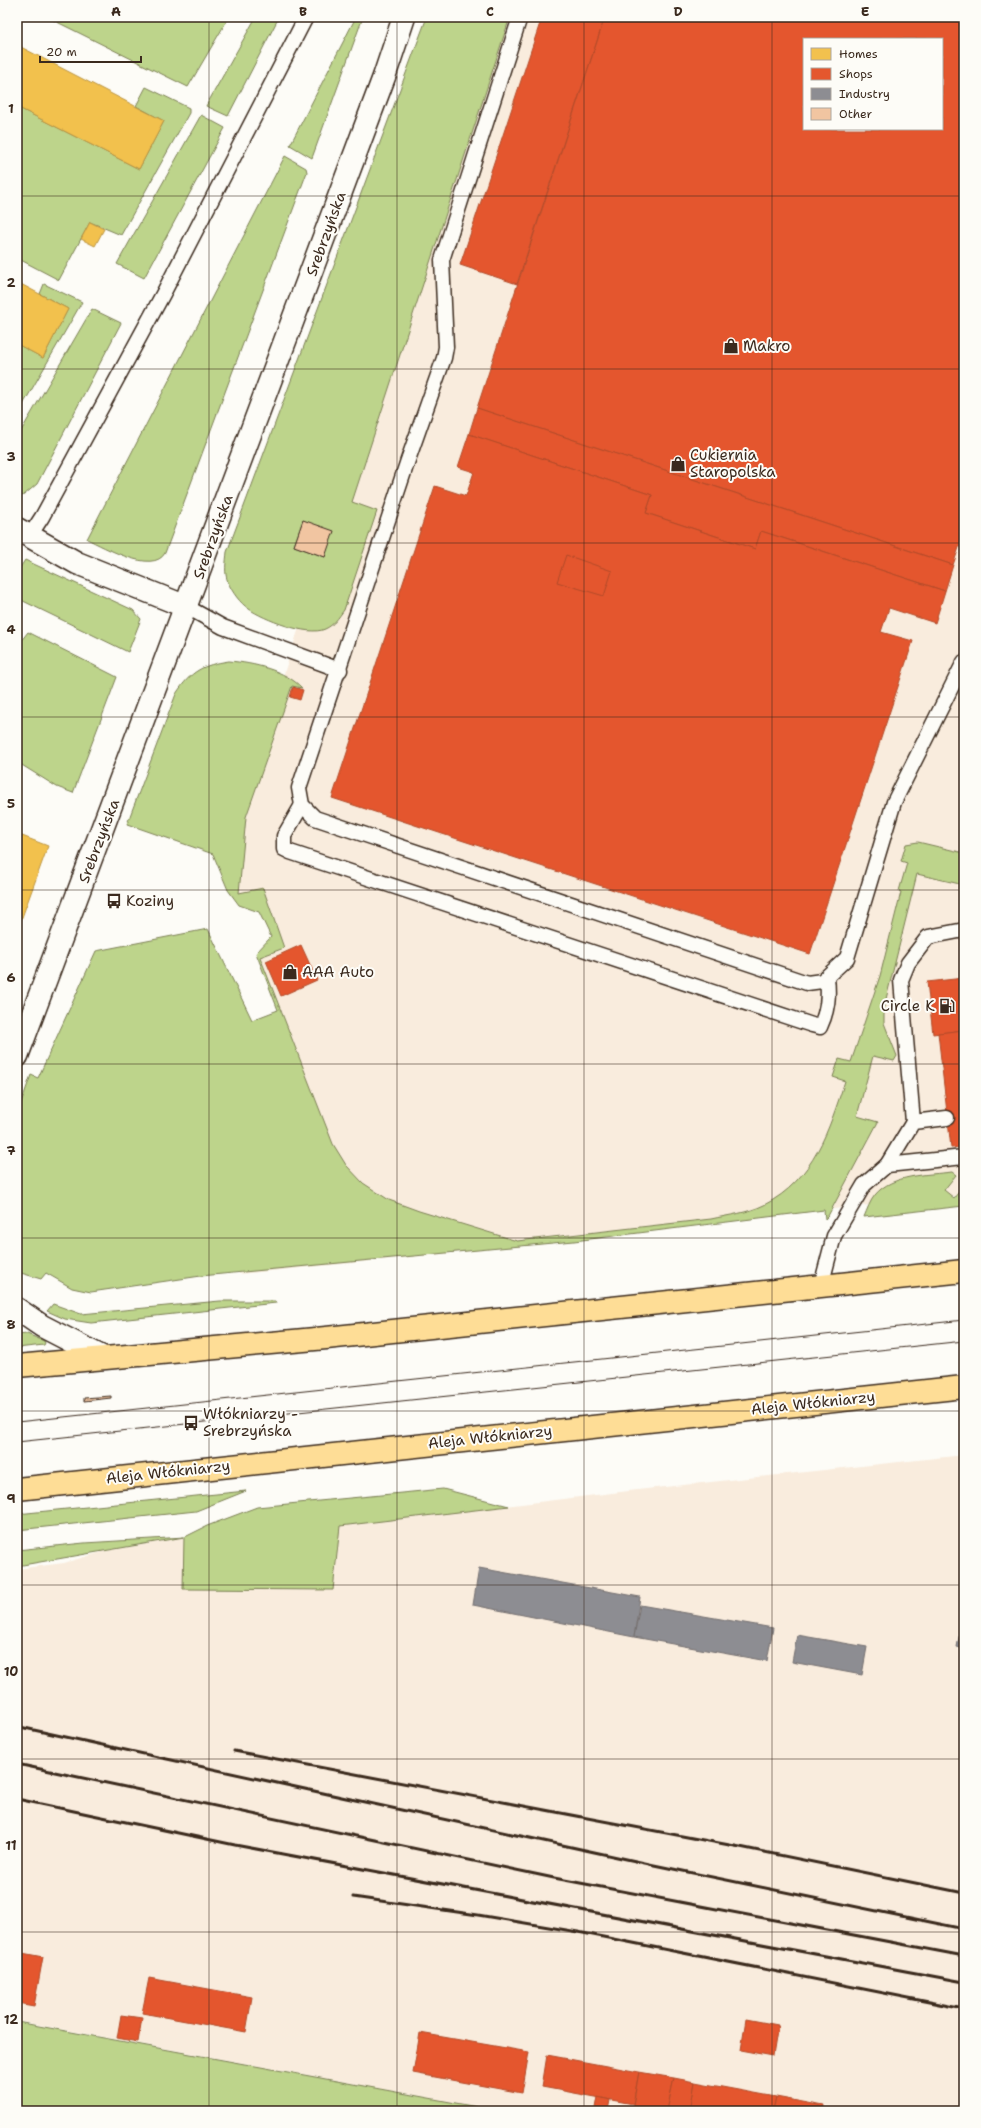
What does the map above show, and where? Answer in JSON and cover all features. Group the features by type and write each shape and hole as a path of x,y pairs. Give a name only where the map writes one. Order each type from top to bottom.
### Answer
{"main road":[{"name":"Srebrzyńska","path":"17,1056 187,607 384,77 404,17"},
{"path":"23,533 77,563 187,607"},
{"path":"17,1366 102,1357 326,1338 964,1271"},
{"path":"17,1309 42,1326 102,1357"},
{"name":"Aleja Włókniarzy","path":"17,1489 964,1387"}],"lane":[{"path":"23,533 42,517 163,294 306,17"},
{"path":"520,17 442,260 446,347 444,358 408,460 340,670 299,788 302,805 315,818 808,982 822,981 847,958 894,802 964,662"},
{"path":"187,607 223,627 340,670"},
{"path":"302,805 284,836 284,849 290,852 804,1023 820,1027 827,1014 829,1001 827,977"},
{"path":"821,1286 834,1236 864,1185 887,1165 913,1122 901,980 908,963 928,937 964,930"},
{"path":"913,1122 947,1118"},
{"path":"887,1165 964,1157"}],"shaded area":[{"path":"499,17 964,17 964,1195 824,1210 574,1241 239,1274 278,1010 256,953 271,937 259,912 239,905 228,890 254,702 273,707"},
{"path":"964,1455 964,2111 499,2111 17,2021 17,1569 64,1563 105,1551 185,1537 183,1589 333,1590 339,1526 637,1490"}],"green space":[{"path":"47,17 229,17 188,87"},
{"path":"256,17 279,17 228,116 206,106"},
{"path":"356,17 363,17 312,158 290,145"},
{"path":"427,17 510,17 352,502 377,511 344,610 331,625 325,629 317,631 297,629 264,617 246,607 232,590 226,575 227,552","holes":["303,520 325,557 294,546"]},
{"path":"146,87 189,108 189,113 121,235 90,222 59,280 17,258 17,107 139,169 164,121 136,106"},
{"path":"201,115 225,128 144,278 117,264"},
{"path":"285,156 306,168 307,172 165,553 159,559 150,561 140,560 116,553 87,539"},
{"path":"44,284 82,302 17,415 17,344 43,358 68,309 40,294"},
{"path":"92,309 121,323 37,484 24,495 17,498 17,438"},
{"path":"25,560 133,610 141,619 128,652 17,598 17,572"},
{"path":"28,632 117,677 73,793 57,787 17,762 17,646"},
{"path":"229,661 268,668 287,676 302,688 292,686 246,817 239,893 263,888 284,948 260,957 333,1144 346,1165 363,1183 389,1200 419,1211 517,1241 711,1219 738,1214 764,1205 796,1182 817,1152 826,1135 845,1081 833,1077 839,1059 851,1062 880,976 901,892 899,891 907,863 901,861 906,844 918,842 964,853 964,885 917,874 884,1007 884,1023 897,1056 894,1061 873,1056 857,1116 878,1122 828,1216 825,1219 824,1210 574,1241 201,1276 91,1292 72,1288 46,1273 41,1279 21,1273 17,1275 17,1114 31,1075 38,1078 96,951 208,929 252,1020 278,1010 256,953 271,937 259,912 239,905 228,890 213,854 127,824 176,694 181,686 198,670 204,667"},
{"path":"952,1172 956,1175 944,1190 954,1198 962,1188 964,1189 964,1206 864,1217 875,1195 882,1188 891,1183 901,1179 922,1175"},
{"path":"220,1301 275,1301 276,1303 91,1323 65,1319 47,1311 53,1304 81,1314"},
{"path":"27,1334 44,1341 44,1345 17,1348 17,1335"},
{"path":"443,1489 509,1506 340,1526 333,1590 183,1589 184,1537 207,1526 257,1507"},
{"path":"246,1491 196,1511 17,1530 17,1514"},
{"path":"183,1537 17,1566 17,1550 84,1543"},
{"path":"17,2022 499,2111 17,2111"}],"building: Homes":[{"path":"17,45 164,121 139,169 17,107"},
{"path":"90,222 104,229 95,246 81,239"},
{"path":"17,282 68,309 43,358 17,344"},
{"path":"17,834 48,846 17,931"}],"building: Shops":[{"path":"542,17 605,17 517,284 460,265"},
{"name":"Makro","path":"605,17 964,17 964,533 953,565 477,408"},
{"path":"477,408 953,565 945,591 761,531 755,549 646,513 652,495 469,434"},
{"path":"469,434 652,495 646,513 755,549 761,531 945,591 935,623 889,608 881,632 913,641 810,954 332,798 435,486 466,496 474,472 458,467"},
{"path":"566,555 612,571 604,596 557,582"},
{"path":"293,687 303,690 300,700 290,697"},
{"path":"301,945 317,980 281,996 266,961"},
{"name":"Circle K","path":"964,978 964,1030 933,1034 927,982"},
{"path":"964,1030 964,1147 951,1148 938,1033"},
{"path":"17,1952 43,1957 34,2006 17,2003"},
{"path":"149,1978 252,1997 246,2032 142,2013"},
{"path":"121,2015 142,2018 138,2042 117,2038"},
{"path":"746,2019 778,2025 773,2056 741,2050"},
{"path":"420,2033 529,2052 522,2093 413,2073"},
{"path":"547,2055 639,2072 633,2104 542,2087"},
{"path":"639,2072 674,2078 667,2111 632,2111"},
{"path":"674,2078 695,2082 690,2111 667,2111"},
{"path":"695,2082 776,2097 773,2111 690,2111"},
{"path":"598,2097 610,2100 608,2111 596,2108"},
{"path":"776,2097 824,2106 823,2111 773,2111"}],"building: Industry":[{"path":"479,1568 640,1597 634,1637 473,1605"},
{"path":"640,1605 773,1628 767,1661 634,1637"},
{"path":"964,1617 964,1649 957,1647"},
{"path":"797,1635 867,1647 862,1675 792,1662"}],"building: Other":[{"path":"303,520 334,531 325,557 294,546"},
{"path":"111,1396 111,1398 84,1401 84,1398"}],"tram line":[{"path":"17,1422 964,1320"},
{"path":"17,1442 964,1341"}],"railway":[{"path":"20,1727 654,1865 964,1929"},
{"path":"234,1751 740,1847 964,1893"},
{"path":"17,1764 554,1878 964,1956"},
{"path":"17,1799 235,1845 964,1982"},
{"path":"353,1897 478,1915 578,1932 964,2009"}],"place":[{"name":"Makro","path":"731,346"},
{"name":"Cukiernia Staropolska","path":"678,464"},
{"name":"Koziny","path":"114,901"},
{"name":"AAA Auto","path":"290,972"},
{"name":"Circle K","path":"947,1006"},
{"name":"Włókniarzy - Srebrzyńska","path":"191,1423"}]}
